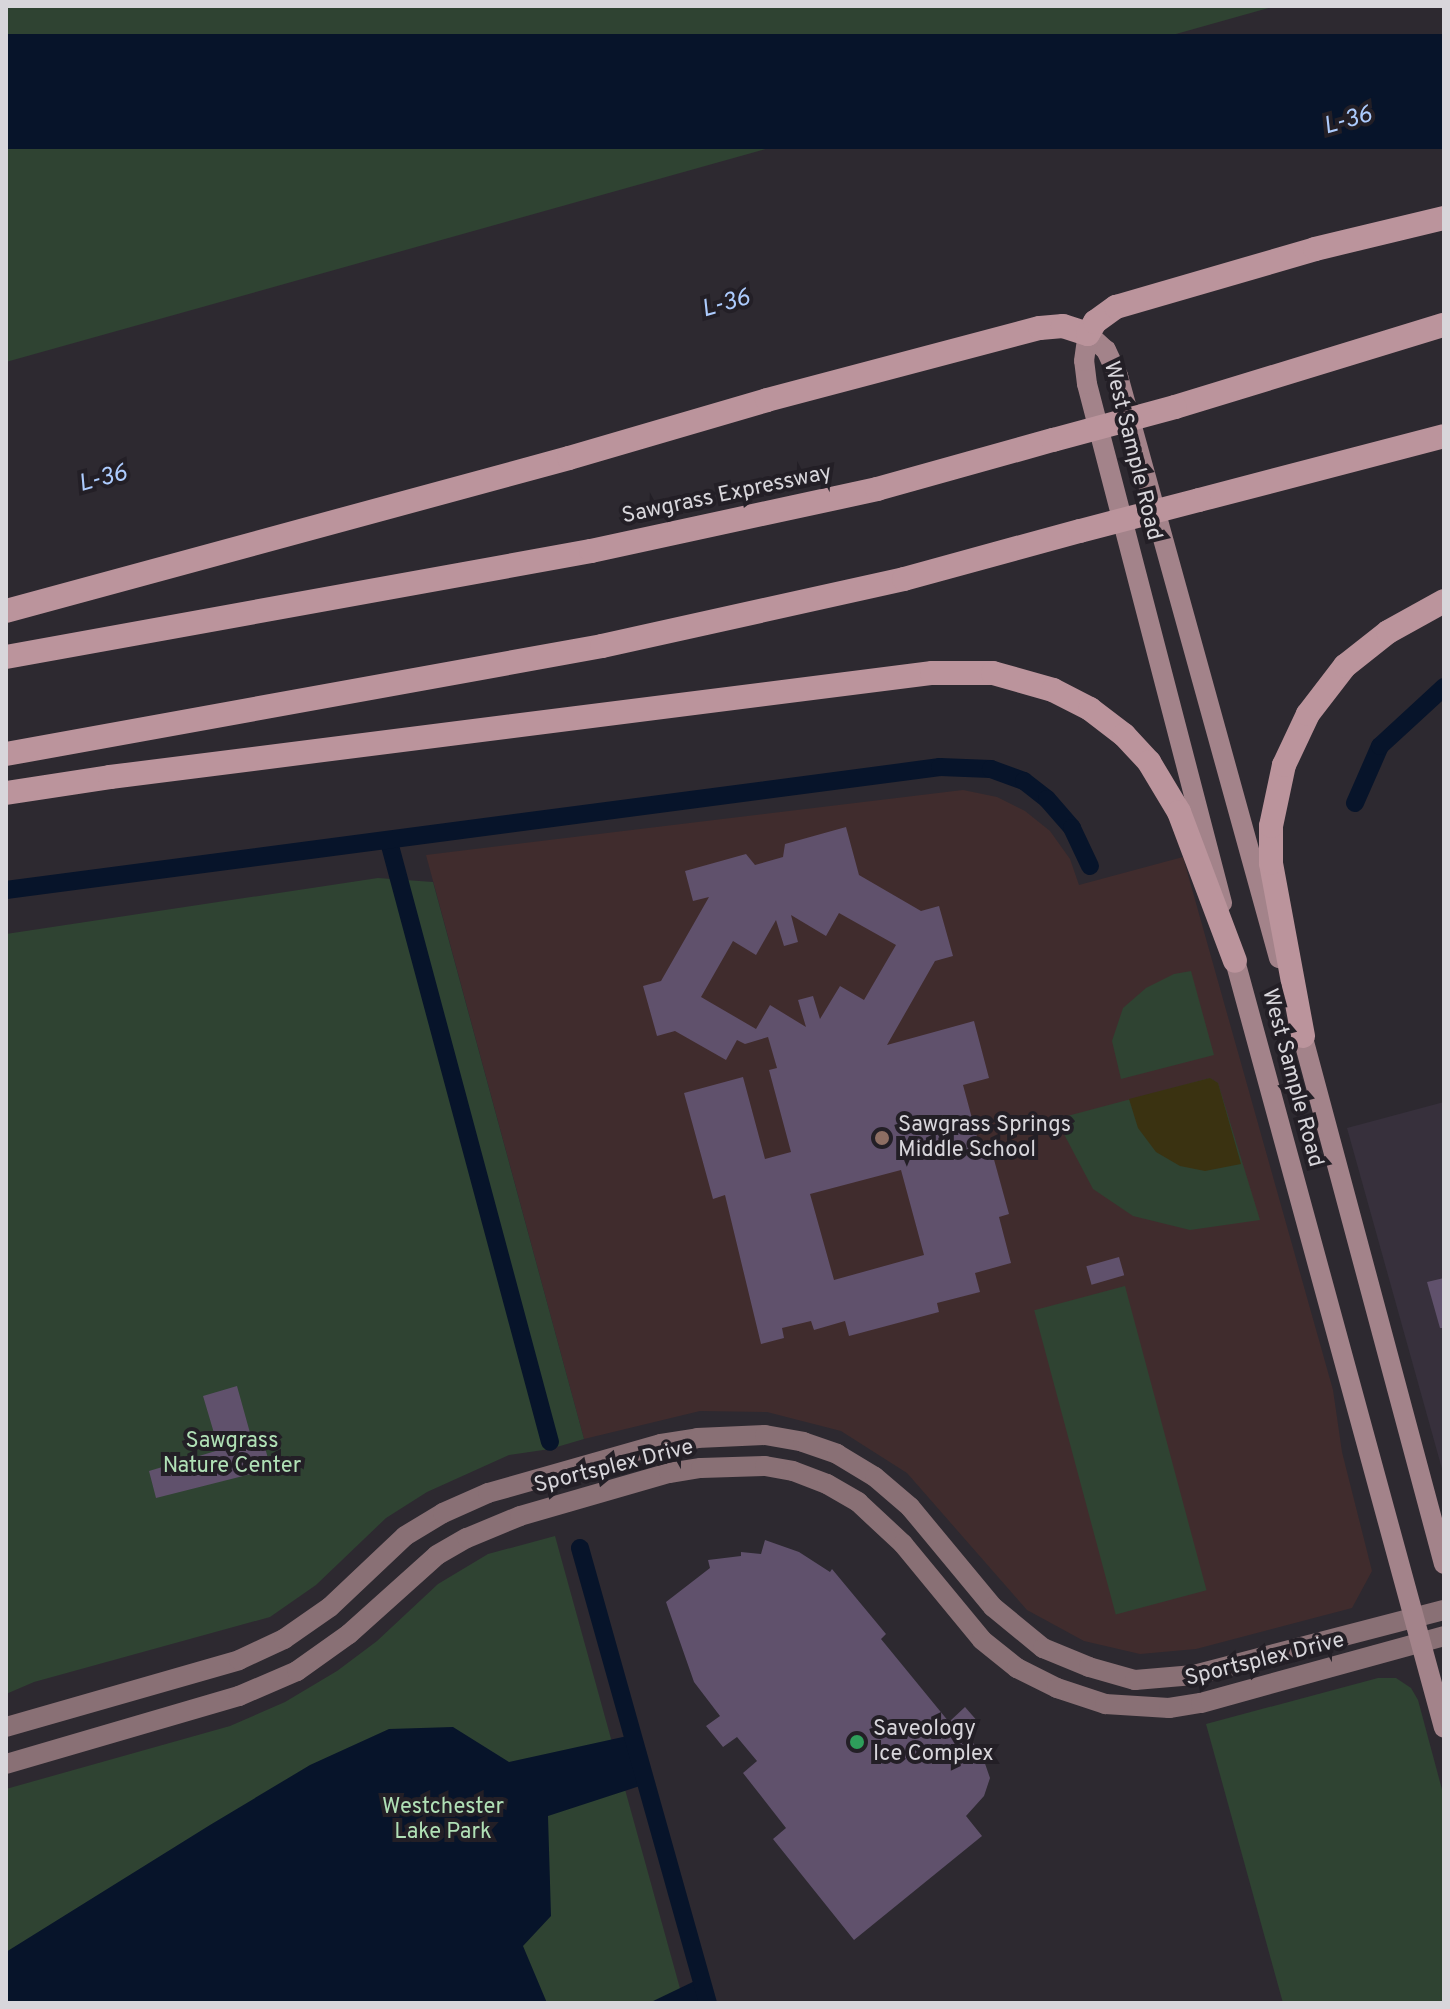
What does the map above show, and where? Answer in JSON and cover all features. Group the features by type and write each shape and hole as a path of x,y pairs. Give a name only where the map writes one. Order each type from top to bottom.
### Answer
{"highway":[{"path":"6,611 1026,331 1056,325 1088,334 1095,322 1116,307 1315,249 1444,218"},
{"name":"Sawgrass Expressway","path":"6,657 591,551 877,489 1175,407 1444,325"},
{"path":"6,754 602,646 904,579 1444,436"},
{"path":"1303,1036 1271,863 1271,826 1284,765 1308,714 1345,666 1388,632 1444,601"},
{"path":"6,793 110,777 932,673 993,673 1033,683 1072,698 1137,747 1160,778 1179,812 1235,961"}],"main road":[{"name":"West Sample Road","path":"1088,334 1084,361 1087,384 1216,876 1235,961 1444,1728"},
{"name":"West Sample Road","path":"1088,334 1106,350 1118,376 1303,1036 1444,1564"}],"street":[{"name":"Sportsplex Drive","path":"6,1727 239,1660 284,1639 330,1607 405,1536 456,1507 505,1487 661,1444 765,1435 803,1442 837,1454 875,1477 910,1507 993,1607 1043,1648 1135,1680 1194,1675 1444,1610"},
{"path":"765,1435 765,1466"},
{"name":"Sportsplex Drive","path":"6,1764 239,1696 297,1671 349,1634 437,1555 467,1538 520,1516 669,1473 765,1466 804,1475 858,1502 903,1544 982,1640 1017,1668 1057,1688 1105,1704 1169,1708 1201,1703 1444,1636"},
{"path":"456,1507 467,1538"}],"shaded area":[{"name":"Sawgrass Springs Middle School","path":"963,790 997,797 1025,811 1050,831 1070,859 1079,885 1183,857 1333,1390 1342,1452 1372,1571 1352,1608 1196,1649 1140,1654 1084,1641 1027,1610 907,1473 841,1431 767,1412 700,1411 584,1439 426,855"},
{"path":"1444,1102 1444,1476 1347,1128"}],"green space":[{"path":"6,6 1276,6 6,362"},
{"name":"Sawgrass Nature Center","path":"378,878 433,882 584,1439 550,1449 509,1455 427,1492 386,1518 316,1585 270,1617 34,1682 6,1694 6,934"},
{"path":"1191,971 1214,1055 1121,1079 1112,1041 1123,1008 1146,988 1174,974"},
{"path":"1210,1078 1218,1083 1260,1220 1190,1230 1133,1216 1093,1189 1056,1119"},
{"path":"1125,1286 1207,1590 1116,1615 1034,1310"},
{"name":"Westchester Lake Park","path":"555,1536 684,2003 6,2003 6,1789 230,1726 285,1702 337,1671 377,1641 438,1584 488,1554"},
{"path":"1378,1678 1396,1678 1411,1688 1418,1700 1444,1797 1444,2003 1283,2003 1206,1724"}],"sand":[{"path":"1210,1078 1218,1083 1241,1164 1205,1171 1180,1166 1156,1152 1138,1128 1129,1099"}],"water":[{"name":"L-36","path":"6,34 1444,34 1444,149 6,149"},
{"path":"453,1727 509,1762 632,1735 646,1784 548,1816 551,1916 523,1946 547,2003 6,2003 6,1952 210,1825 310,1765 389,1729"},
{"path":"701,1978 708,2003 649,2003"}],"building":[{"path":"846,827 859,875 921,911 939,906 953,956 935,961 887,1045 974,1021 989,1078 963,1085 980,1148 990,1145 1009,1214 999,1217 1011,1263 975,1273 980,1292 937,1303 939,1312 849,1336 845,1321 814,1330 811,1321 782,1328 784,1338 761,1344 725,1195 713,1199 684,1093 743,1077 765,1159 791,1152 769,1070 777,1068 768,1037 745,1044 737,1040 726,1060 675,1031 657,1036 643,986 661,981 709,897 693,901 685,871 746,854 755,865 783,857 785,844","holes":["839,913 896,945 864,1000 840,986 820,1019 813,996 798,1000 806,1027 770,1005 756,1029 701,997 733,941 756,955 776,920 784,946 798,942 791,915 826,936","901,1170 924,1255 834,1280 810,1194"]},
{"path":"1119,1257 1124,1275 1092,1285 1086,1266"},
{"path":"1444,1278 1444,1328 1440,1328 1427,1282"},
{"path":"237,1386 252,1440 262,1437 271,1469 156,1498 149,1471 219,1450 203,1396"},
{"name":"Saveology Ice Complex","path":"765,1540 799,1552 830,1572 832,1569 886,1634 881,1639 949,1722 965,1707 979,1723 966,1735 981,1752 990,1778 984,1796 966,1816 982,1836 854,1940 773,1839 786,1828 743,1773 757,1761 737,1737 723,1747 706,1726 720,1716 694,1682 666,1602 710,1568 708,1560 741,1556 741,1552 761,1554"}],"waterway":[{"path":"1355,803 1380,746 1444,687"},
{"path":"6,890 940,767 991,769 1024,781 1047,799 1072,828 1090,866"},
{"path":"389,842 550,1442"},
{"path":"580,1548 708,2003"}],"place":[{"name":"Sawgrass Springs Middle School","path":"882,1138"},
{"name":"Saveology Ice Complex","path":"857,1742"}]}
